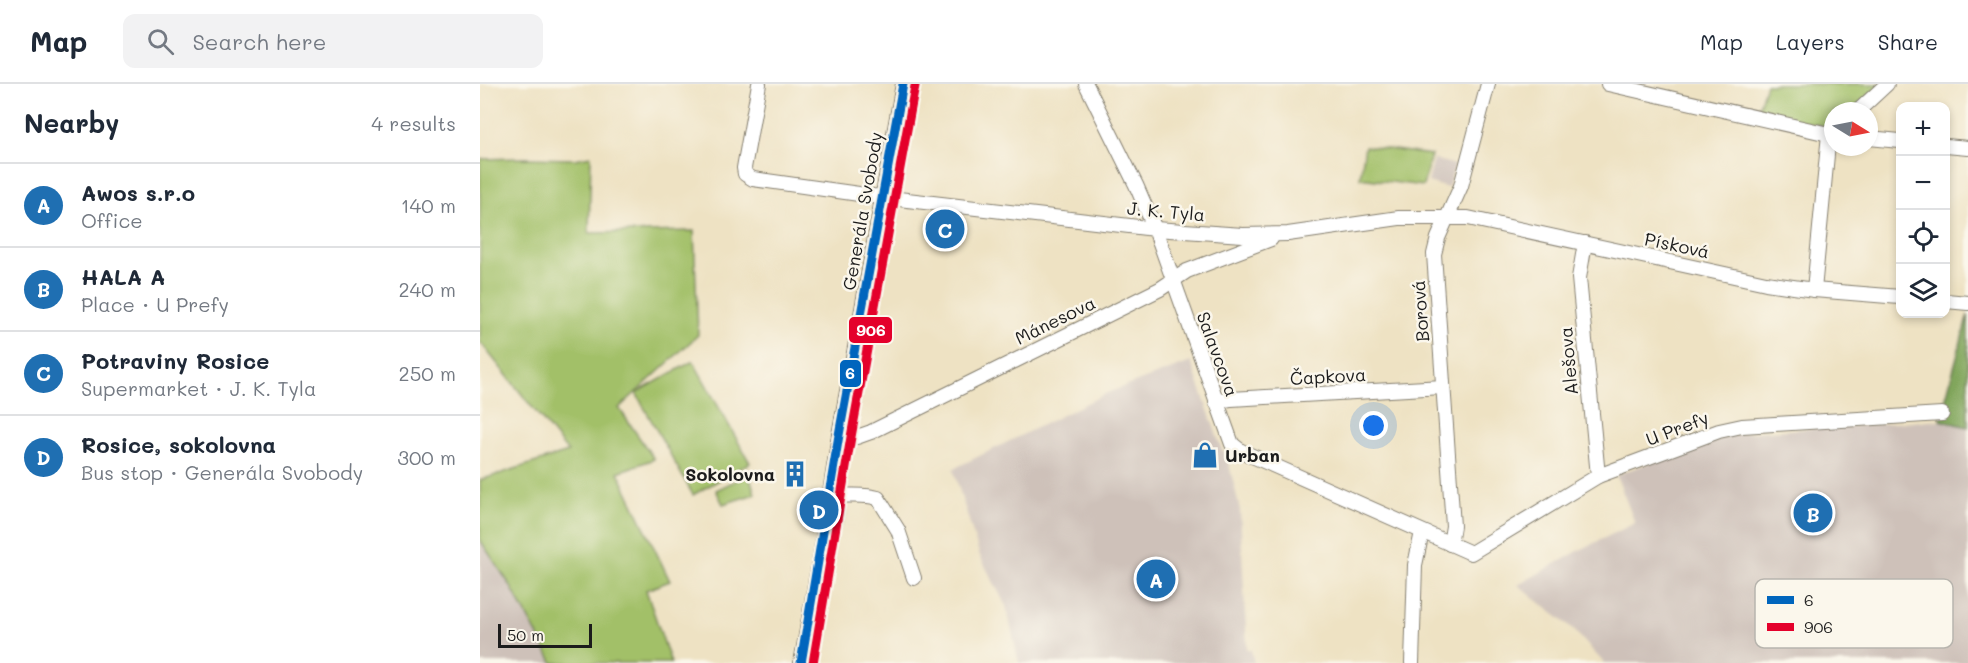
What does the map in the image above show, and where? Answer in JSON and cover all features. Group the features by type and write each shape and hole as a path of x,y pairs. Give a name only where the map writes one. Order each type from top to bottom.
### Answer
{"street":[{"name":"J. K. Tyla","path":"759,84 744,168 747,177 882,197 1155,229 1243,236 1288,234 1399,218 1447,218"},
{"name":"Generála Svobody","path":"801,663 839,435 903,84"},
{"name":"Salavcova","path":"1086,84 1155,229 1229,439 1236,448 1450,544"},
{"name":"Borová","path":"1450,544 1453,526 1434,255 1438,238 1461,186 1488,84"},
{"path":"1608,84 1824,132"},
{"path":"1868,102 1887,84"},
{"path":"1878,139 1896,141"},
{"path":"1950,146 1968,148"},
{"path":"1814,290 1829,156"},
{"name":"Písková","path":"1447,218 1481,220 1766,283 1814,290 1896,297"},
{"name":"Mánesova","path":"839,435 857,436 871,432 1160,289 1187,271 1288,234"},
{"name":"Alešova","path":"1585,243 1579,278 1598,476"},
{"path":"1950,301 1968,303"},
{"name":"Čapkova","path":"1216,402 1243,398 1443,387"},
{"name":"U Prefy","path":"1450,544 1471,553 1475,552 1598,476 1719,431 1736,427 1942,414"},
{"path":"829,495 874,496 880,500 898,530 914,578"},
{"path":"1412,663 1415,565 1422,532"}],"shaded area":[{"path":"1434,159 1455,165 1448,188 1428,182"},
{"path":"1191,362 1222,450 1230,455 1228,460 1240,510 1247,650 1251,650 1254,663 1019,663 1006,606 980,556 953,469 1107,393"},
{"path":"1940,420 1968,427 1968,663 1604,663 1573,629 1518,585 1580,550 1635,523 1616,475 1726,434"},
{"path":"480,540 510,585 553,663 480,663"}],"green space":[{"path":"1766,84 1881,84 1861,102 1824,102 1823,126 1757,112"},
{"path":"1365,146 1431,155 1423,186 1360,178"},
{"path":"591,156 589,233 694,231 698,335 619,408 654,459 618,472 670,581 646,590 671,663 553,663 510,585 480,540 480,480 568,452 480,342 480,159 575,159"},
{"path":"1968,315 1968,427 1940,420"},
{"path":"693,361 750,463 693,495 636,393"},
{"path":"749,474 755,494 723,504 716,490"}],"transit line":[{"name":"6","path":"801,663 839,435 903,84"},
{"name":"906","path":"813,663 851,437 915,86"}],"place":[{"name":"Potraviny Rosice","path":"945,229"},
{"name":"Urban","path":"1205,455"},
{"name":"Sokolovna","path":"795,474"},
{"name":"Rosice, sokolovna","path":"819,510"},
{"name":"HALA A","path":"1813,513"},
{"name":"Awos s.r.o","path":"1156,579"}]}
